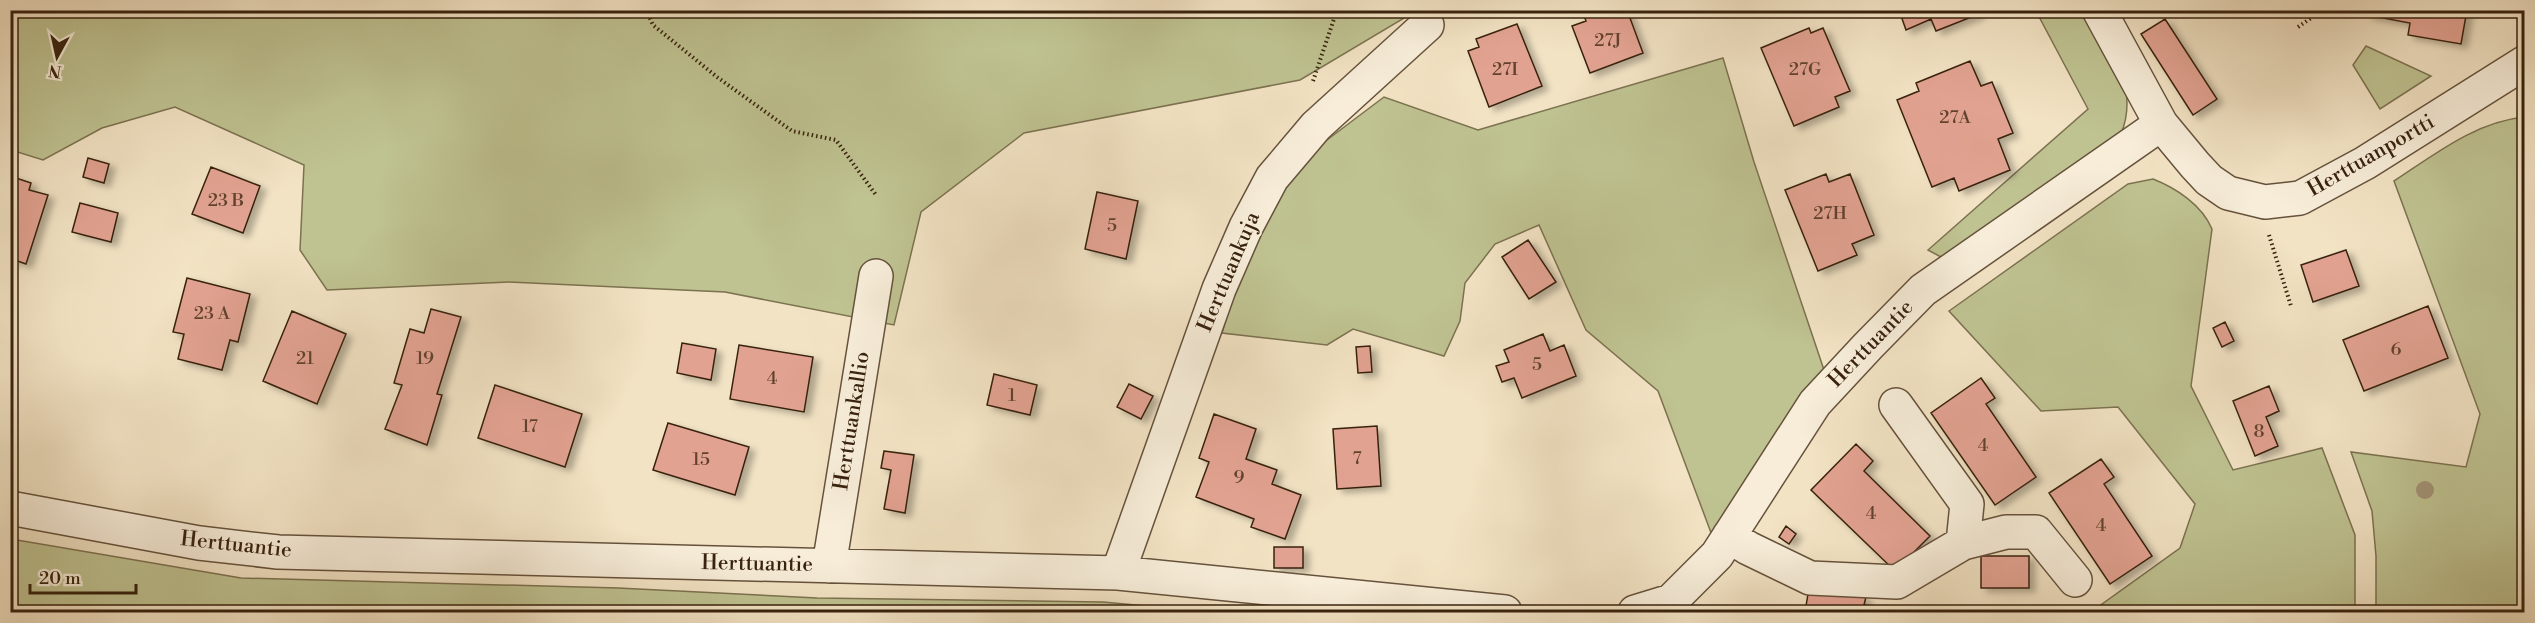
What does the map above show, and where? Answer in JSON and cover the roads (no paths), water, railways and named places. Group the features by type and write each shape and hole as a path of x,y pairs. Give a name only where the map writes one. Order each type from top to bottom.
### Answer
{"street":[{"name":"Herttuanportti","path":"2099,10 2161,124 2209,180 2228,193 2265,202 2300,198 2365,163 2524,63"},
{"name":"Herttuankuja","path":"1118,573 1219,289 1246,227 1272,178 1316,126 1427,25"},
{"name":"Herttuantie","path":"1635,612 1671,601 1717,555 1815,403 1923,290 2161,124"},
{"name":"Herttuankallio","path":"829,566 876,276"},
{"path":"1896,405 1967,504 1963,543"},
{"name":"Herttuantie","path":"10,508 199,543 278,552 1118,573 1505,612"},
{"path":"1729,536 1748,548 1810,578 1897,582 1963,543 2006,532 2036,532 2075,580"}]}
